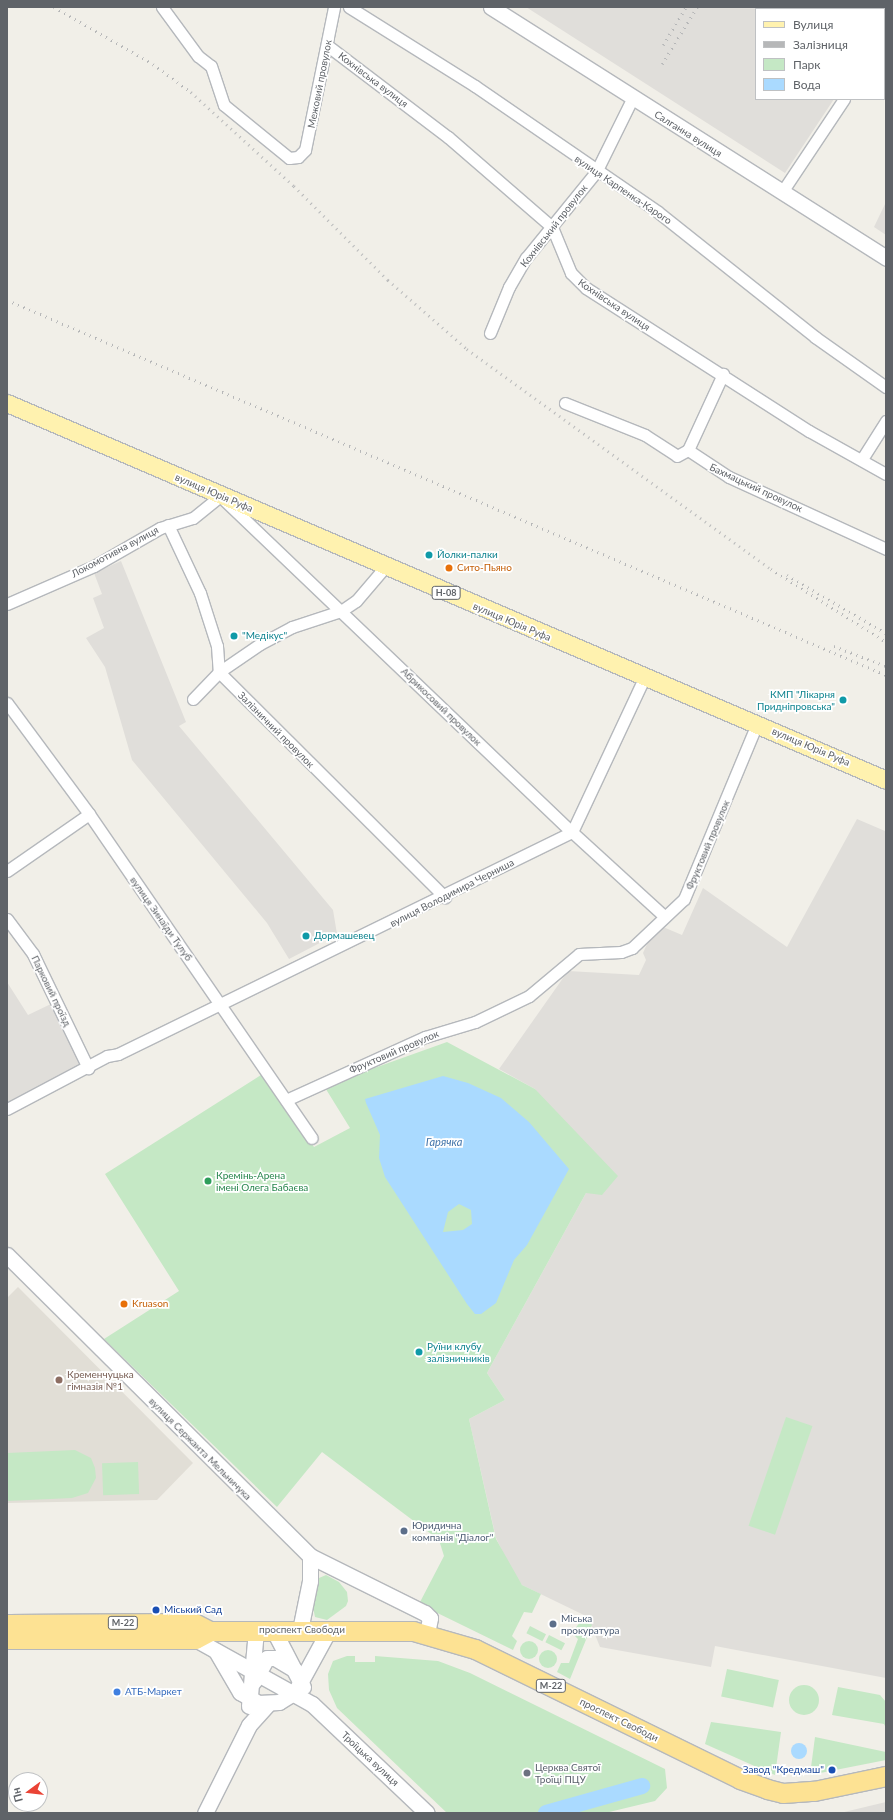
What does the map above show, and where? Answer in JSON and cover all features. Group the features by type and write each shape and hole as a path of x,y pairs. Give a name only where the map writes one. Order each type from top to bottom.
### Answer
{"highway":[{"name":"проспект Свободи","path":"7,1624 194,1623 205,1639"},
{"name":"проспект Свободи","path":"7,1639 205,1639 256,1631 300,1630 427,1634 475,1649 740,1779 767,1789 783,1793 814,1791 886,1776"}],"main road":[{"name":"вулиця Юрія Руфа","path":"7,403 385,567 886,780"}],"street":[{"name":"Межовий провулок","path":"168,9 198,56 211,66 224,104 280,152 298,157 307,145 328,46 334,7"},
{"name":"вулиця Карпенка-Карого","path":"349,7 475,86 596,172 658,212 815,337 886,387"},
{"name":"Салганна вулиця","path":"491,7 632,99 886,258"},
{"name":"Кохнівська вулиця","path":"328,46 448,137 552,226 576,280 637,323 723,374 809,431 862,459 886,474"},
{"name":"Кохнівський провулок","path":"490,333 516,275 552,226 596,172 632,99"},
{"path":"782,192 843,100"},
{"path":"565,403 645,435 677,456 688,450 723,374"},
{"path":"862,459 886,421"},
{"name":"Бахмацький провулок","path":"688,450 728,477 886,549"},
{"name":"Локомотивна вулиця","path":"7,604 94,566 168,525 193,518 220,496"},
{"name":"Абрикосовий провулок","path":"220,496 572,832 664,916"},
{"path":"168,525 200,592 217,646 219,672"},
{"path":"193,699 219,672 292,627 341,611 356,601 385,567"},
{"name":"Залізничний провулок","path":"219,672 445,897"},
{"path":"572,832 644,678"},
{"name":"вулиця Зинаїди Тулуб","path":"7,703 89,814 312,1138"},
{"name":"Фруктовий провулок","path":"286,1100 425,1037 475,1022 529,996 579,954 621,952 632,948 664,916 684,899 696,876 757,724"},
{"path":"7,871 89,814"},
{"name":"вулиця Володимира Черниша","path":"7,1109 88,1068 107,1056 118,1054 219,1003 445,897 572,832"},
{"name":"Парковий проїзд","path":"7,919 33,954 88,1068"},
{"name":"вулиця Сержанта Мельничука","path":"7,1255 310,1556 425,1613 430,1618 427,1634"},
{"path":"300,1630 310,1581 310,1556"},
{"path":"205,1639 220,1654 240,1692 248,1699 268,1704 285,1700 329,1630"},
{"path":"256,1631 258,1670"},
{"name":"Троїцька вулиця","path":"274,1631 297,1681 312,1704 427,1813"},
{"path":"205,1639 258,1670 297,1681"},
{"path":"249,1725 248,1699 258,1670 269,1657 280,1662 297,1681"},
{"path":"205,1813 249,1725 268,1704"}],"shaded area":[{"path":"526,7 886,7 885,20 885,8 755,8 755,100 833,100 785,173"},
{"path":"886,202 886,235 874,227"},
{"name":"Дормашевец","path":"121,561 186,722 179,726 333,910 337,934 289,959 267,923 132,760 105,667 86,638 104,628 93,598 102,594 94,573"},
{"path":"857,819 885,831 886,829 886,1678 715,1646 711,1667 600,1647 588,1617 522,1585 513,1573 496,1538 469,1419 505,1400 487,1373 586,1193 535,1089 499,1069 568,971 639,975 646,960 643,953 656,924 682,935 703,888 787,947"},
{"path":"7,982 28,1015 53,1003 83,1064 7,1103"},
{"name":"Кременчуцька гімназія №1","path":"18,1287 193,1463 157,1500 7,1503 7,1298"},
{"path":"886,1802 886,1813 840,1813"}],"green space":[{"path":"447,1042 535,1089 618,1176 602,1195 586,1193 487,1373 505,1400 469,1419 496,1539 522,1585 541,1594 532,1613 524,1612 512,1636 517,1641 513,1650 419,1604 444,1556 439,1540 322,1452 277,1507 104,1339 179,1291 105,1174 261,1075 314,1147 350,1128 324,1086"},
{"path":"786,1417 812,1426 775,1535 749,1526"},
{"path":"75,1450 91,1458 95,1468 96,1478 88,1493 72,1498 7,1501 7,1453"},
{"path":"138,1462 139,1494 103,1495 102,1463"},
{"path":"326,1575 339,1582 347,1592 348,1601 346,1606 327,1620 315,1617 311,1598 319,1578"},
{"path":"585,1615 592,1625 570,1679 557,1672 561,1663 569,1663 578,1639 572,1633"},
{"path":"530,1626 546,1634 542,1641 526,1633"},
{"path":"549,1635 565,1643 561,1650 545,1642"},
{"path":"529,1641 535,1644 538,1650 535,1656 529,1659 523,1656 520,1650 523,1644"},
{"path":"548,1650 554,1653 557,1659 554,1665 548,1668 542,1665 539,1659 542,1653"},
{"path":"347,1656 355,1656 355,1662 375,1662 375,1656 438,1661 470,1673 665,1769 667,1788 655,1801 605,1813 447,1813 337,1708 329,1690 328,1674 333,1661"},
{"path":"727,1669 779,1680 773,1707 721,1696"},
{"path":"804,1685 815,1689 819,1700 815,1711 804,1715 793,1711 789,1700 793,1689"},
{"path":"838,1687 880,1695 886,1702 886,1728 884,1724 832,1715"},
{"path":"711,1722 781,1732 775,1775 705,1744"},
{"path":"815,1737 886,1752 886,1760 810,1775"}],"water":[{"name":"Гарячка","path":"443,1076 468,1083 501,1098 529,1122 569,1169 527,1245 514,1260 496,1303 481,1314 475,1314 467,1304 385,1177 379,1158 380,1135 365,1099","holes":["459,1204 471,1210 472,1224 463,1230 443,1232 448,1212"]},
{"path":"799,1743 806,1748 807,1751 802,1758 799,1759 792,1754 791,1751 796,1744"}],"waterway":[{"path":"546,1813 642,1786"}],"railway":[{"path":"54,7 153,64 191,92 294,186 388,280 467,349 771,569 886,642"},
{"path":"663,45 686,7"},
{"path":"662,64 697,7"},
{"path":"7,300 886,675"},
{"path":"787,575 886,633"},
{"path":"834,646 886,666"}],"place":[{"name":"Йолки-палки","path":"429,555"},
{"name":"Сито-Пьяно","path":"449,568"},
{"name":"\"Медікус\"","path":"234,636"},
{"name":"КМП \"Лікарня Придніпровська\"","path":"843,700"},
{"name":"Дормашевец","path":"306,936"},
{"name":"Кремінь-Арена імені Олега Бабаєва","path":"208,1181"},
{"name":"Kruason","path":"124,1304"},
{"name":"Руїни клубу залізничників","path":"419,1352"},
{"name":"Кременчуцька гімназія №1","path":"59,1380"},
{"name":"Юридична компанія \"Діалог\"","path":"404,1531"},
{"name":"Міський Сад","path":"156,1610"},
{"name":"Міська прокуратура","path":"553,1624"},
{"name":"АТБ-Маркет","path":"117,1692"},
{"name":"Завод \"Кредмаш\"","path":"832,1770"},
{"name":"Церква Святої Троїці ПЦУ","path":"527,1773"}]}
